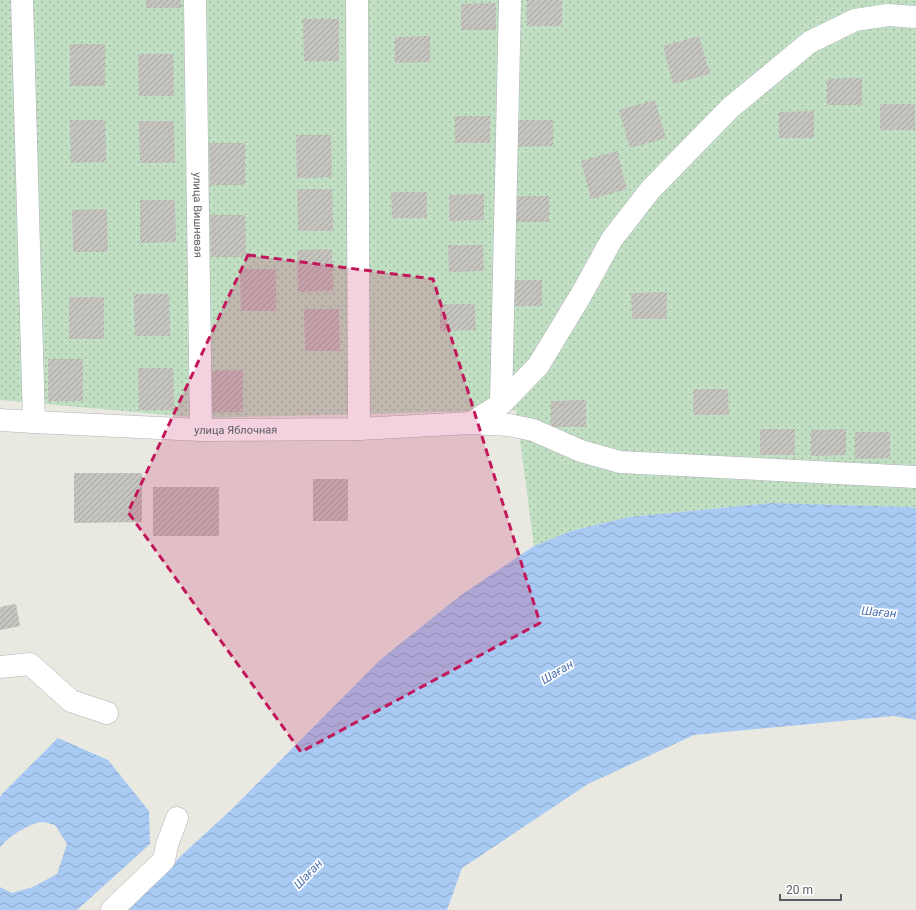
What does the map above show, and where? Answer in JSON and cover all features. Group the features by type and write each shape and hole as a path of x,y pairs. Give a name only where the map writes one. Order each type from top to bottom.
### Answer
{"street":[{"path":"22,0 34,422"},
{"name":"улица Вишневая","path":"195,0 201,430"},
{"path":"357,0 359,429"},
{"path":"501,404 510,1"},
{"path":"472,423 501,404 538,366 581,295 612,239 651,190 730,108 810,42 855,20 888,15 916,17"},
{"name":"улица Яблочная","path":"0,420 201,430 359,429 472,423 509,425 534,430 581,451 620,462 916,477"},
{"path":"0,667 30,664 71,701 107,714"},
{"path":"112,910 164,860 167,845 176,818"}],"highlighted area":[{"path":"248,255 433,279 540,623 301,752 128,512"}],"green space":[{"path":"0,0 916,0 916,508 772,503 629,517 571,531 534,546 516,410 202,418 0,400"}],"water":[{"name":"Шаған","path":"772,503 916,508 916,720 894,716 694,735 588,784 462,868 447,910 127,910 184,853 233,808 380,660 461,595 534,546 571,531 629,517"},
{"path":"58,738 108,760 149,811 150,844 77,910 0,910 0,887 12,893 33,887 57,874 67,844 55,825 42,822 32,825 12,836 0,848 0,797"}],"building":[{"path":"146,0 181,0 181,8 146,8"},
{"path":"527,0 562,0 562,26 527,26"},
{"path":"496,3 496,30 461,30 461,4"},
{"path":"303,19 339,19 339,61 304,61"},
{"path":"430,36 430,62 395,63 395,37"},
{"path":"699,36 710,74 673,84 663,46"},
{"path":"70,44 105,44 105,86 70,86"},
{"path":"138,54 173,54 174,96 139,96"},
{"path":"862,78 862,105 827,105 827,79"},
{"path":"655,100 666,138 630,148 619,110"},
{"path":"880,104 915,104 915,130 880,130"},
{"path":"814,111 814,138 779,138 779,112"},
{"path":"455,116 490,116 490,143 455,143"},
{"path":"70,120 105,120 106,162 71,163"},
{"path":"518,120 553,120 553,146 518,147"},
{"path":"139,121 174,121 175,163 140,163"},
{"path":"296,135 331,135 332,177 297,178"},
{"path":"209,143 245,143 245,185 210,185"},
{"path":"617,151 627,189 591,199 581,161"},
{"path":"297,189 332,189 333,231 298,231"},
{"path":"391,192 427,192 427,218 392,218"},
{"path":"484,194 484,220 449,221 449,195"},
{"path":"514,196 549,196 549,222 514,222"},
{"path":"140,200 175,200 176,242 140,243"},
{"path":"107,209 108,252 73,252 72,210"},
{"path":"210,215 245,215 246,257 211,257"},
{"path":"448,245 483,245 484,271 449,272"},
{"path":"332,249 333,291 298,292 297,250"},
{"path":"240,269 276,269 276,311 241,311"},
{"path":"507,280 542,280 542,306 507,306"},
{"path":"667,292 667,319 632,319 631,293"},
{"path":"134,294 169,294 170,336 135,336"},
{"path":"69,297 104,297 104,339 69,339"},
{"path":"440,304 475,304 476,330 440,331"},
{"path":"304,309 339,309 340,351 305,351"},
{"path":"48,359 83,359 83,401 48,401"},
{"path":"138,368 173,368 174,410 139,410"},
{"path":"243,370 243,412 208,413 208,371"},
{"path":"693,389 728,389 729,415 693,415"},
{"path":"586,400 586,427 551,427 551,401"},
{"path":"760,429 795,429 795,455 760,455"},
{"path":"846,429 846,455 811,456 811,430"},
{"path":"855,432 890,432 890,458 855,459"},
{"path":"74,473 142,473 142,522 74,523"},
{"path":"313,479 348,479 348,521 313,521"},
{"path":"153,487 219,487 219,536 153,536"},
{"path":"16,604 20,626 0,630 0,607"}]}
